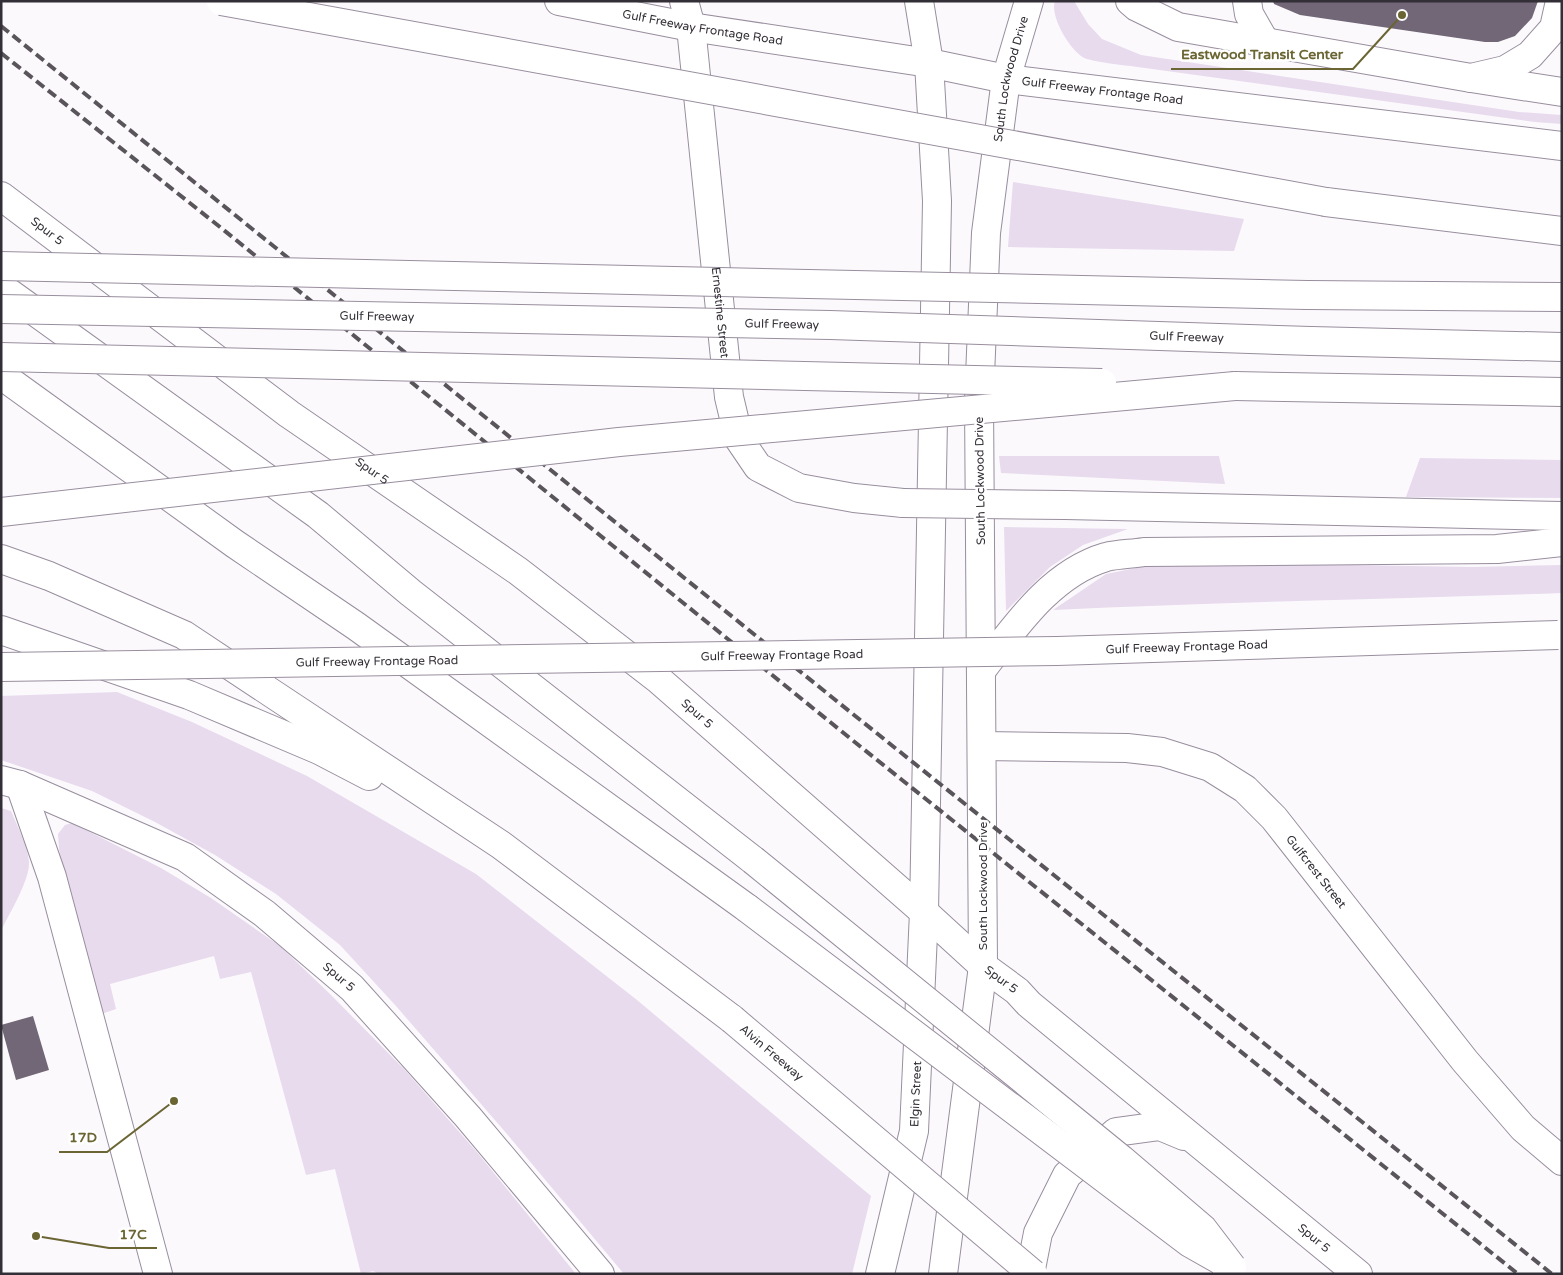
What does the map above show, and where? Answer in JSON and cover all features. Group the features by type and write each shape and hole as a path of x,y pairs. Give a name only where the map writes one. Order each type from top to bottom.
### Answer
{"main road":[{"path":"221,1 1326,202 1562,231"},
{"name":"Gulf Freeway Frontage Road","path":"559,1 687,14 1006,79 1562,146"},
{"path":"919,1 929,63 937,201 924,912"},
{"name":"South Lockwood Drive","path":"983,966 980,380 986,233 1006,79 1029,1"},
{"path":"1130,1 1137,7 1178,28 1562,92"},
{"path":"1247,1 1249,14 1265,42"},
{"path":"1471,78 1505,70 1530,55 1554,28 1560,1"},
{"name":"Ernestine Street","path":"687,14 729,396 740,439 758,467 799,488 854,498 903,503 1562,516"},
{"name":"Spur 5","path":"1,196 289,414 518,571 659,680 983,966 1017,991 1029,1004 1358,1274"},
{"path":"1,266 1307,295 1562,297"},
{"path":"1,287 318,514 411,593 753,860 1121,1159 1203,1229 1237,1270"},
{"name":"Gulf Freeway","path":"1,309 830,325 1311,341 1562,347"},
{"path":"1,357 1562,392"},
{"path":"1,375 234,544 356,626 747,908 1190,1243 1237,1270"},
{"path":"1,512 619,442 1234,386"},
{"path":"982,670 1010,634 1051,588 1080,567 1107,557 1144,552 1497,549 1562,542"},
{"path":"1,559 49,576 184,635 501,845"},
{"path":"1,630 189,694 319,750 501,845"},
{"name":"Gulf Freeway Frontage Road","path":"1,667 1047,652 1560,634"},
{"name":"Gulfcrest Street","path":"982,746 1127,748 1162,752 1210,768 1245,789 1274,818 1465,1061 1523,1128 1562,1162"},
{"path":"10,783 52,877 158,1274"},
{"name":"Spur 5","path":"10,783 185,857 265,914 352,988 468,1117 600,1274"},
{"name":"Alvin Freeway","path":"501,845 732,1019 1031,1274"},
{"name":"Elgin Street","path":"880,1274 914,1132 924,912"},
{"path":"943,1274 983,966"},
{"path":"1031,1274 1038,1233 1067,1175 1116,1132 1160,1126 1195,1140"}],"shaded area":[{"path":"1055,1 1074,1 1088,24 1102,39 1141,55 1519,112 1562,115 1562,124 1535,122 1094,61 1081,56 1063,34 1055,16"},
{"path":"1013,182 1244,219 1234,251 1008,247"},
{"path":"999,456 1219,456 1225,484 1001,473"},
{"path":"1420,458 1562,460 1562,498 1406,497"},
{"path":"1004,527 1128,529 1083,545 1050,567 1006,611"},
{"path":"1166,562 1473,567 1562,565 1562,593 1053,610 1106,574"},
{"path":"117,692 192,722 307,776 476,874 637,1000 871,1196 852,1274 624,1274 507,1134 396,1006 340,945 276,894 215,855 155,822 92,791 1,760 1,696"},
{"path":"1,808 11,811 24,843 29,862 23,887 1,931"},
{"path":"72,823 161,868 211,898 280,946 404,1069 476,1151 576,1274 379,1274 373,1271 361,1274 335,1169 306,1175 251,972 220,979 214,956 110,984 116,1009 84,1020 79,949 59,849 58,834 65,825"}],"building":[{"path":"1273,1 1538,1 1532,18 1515,36 1498,42 1485,42 1300,15 1274,4"},
{"path":"33,1016 49,1070 16,1080 1,1025"}],"railway":[{"path":"1,26 854,715 1552,1274"},
{"path":"1,53 220,227 851,739 1518,1274"}],"place":[{"name":"Eastwood Transit Center","path":"1402,15"},
{"name":"17D","path":"174,1101"},
{"name":"17C","path":"36,1236"}]}
